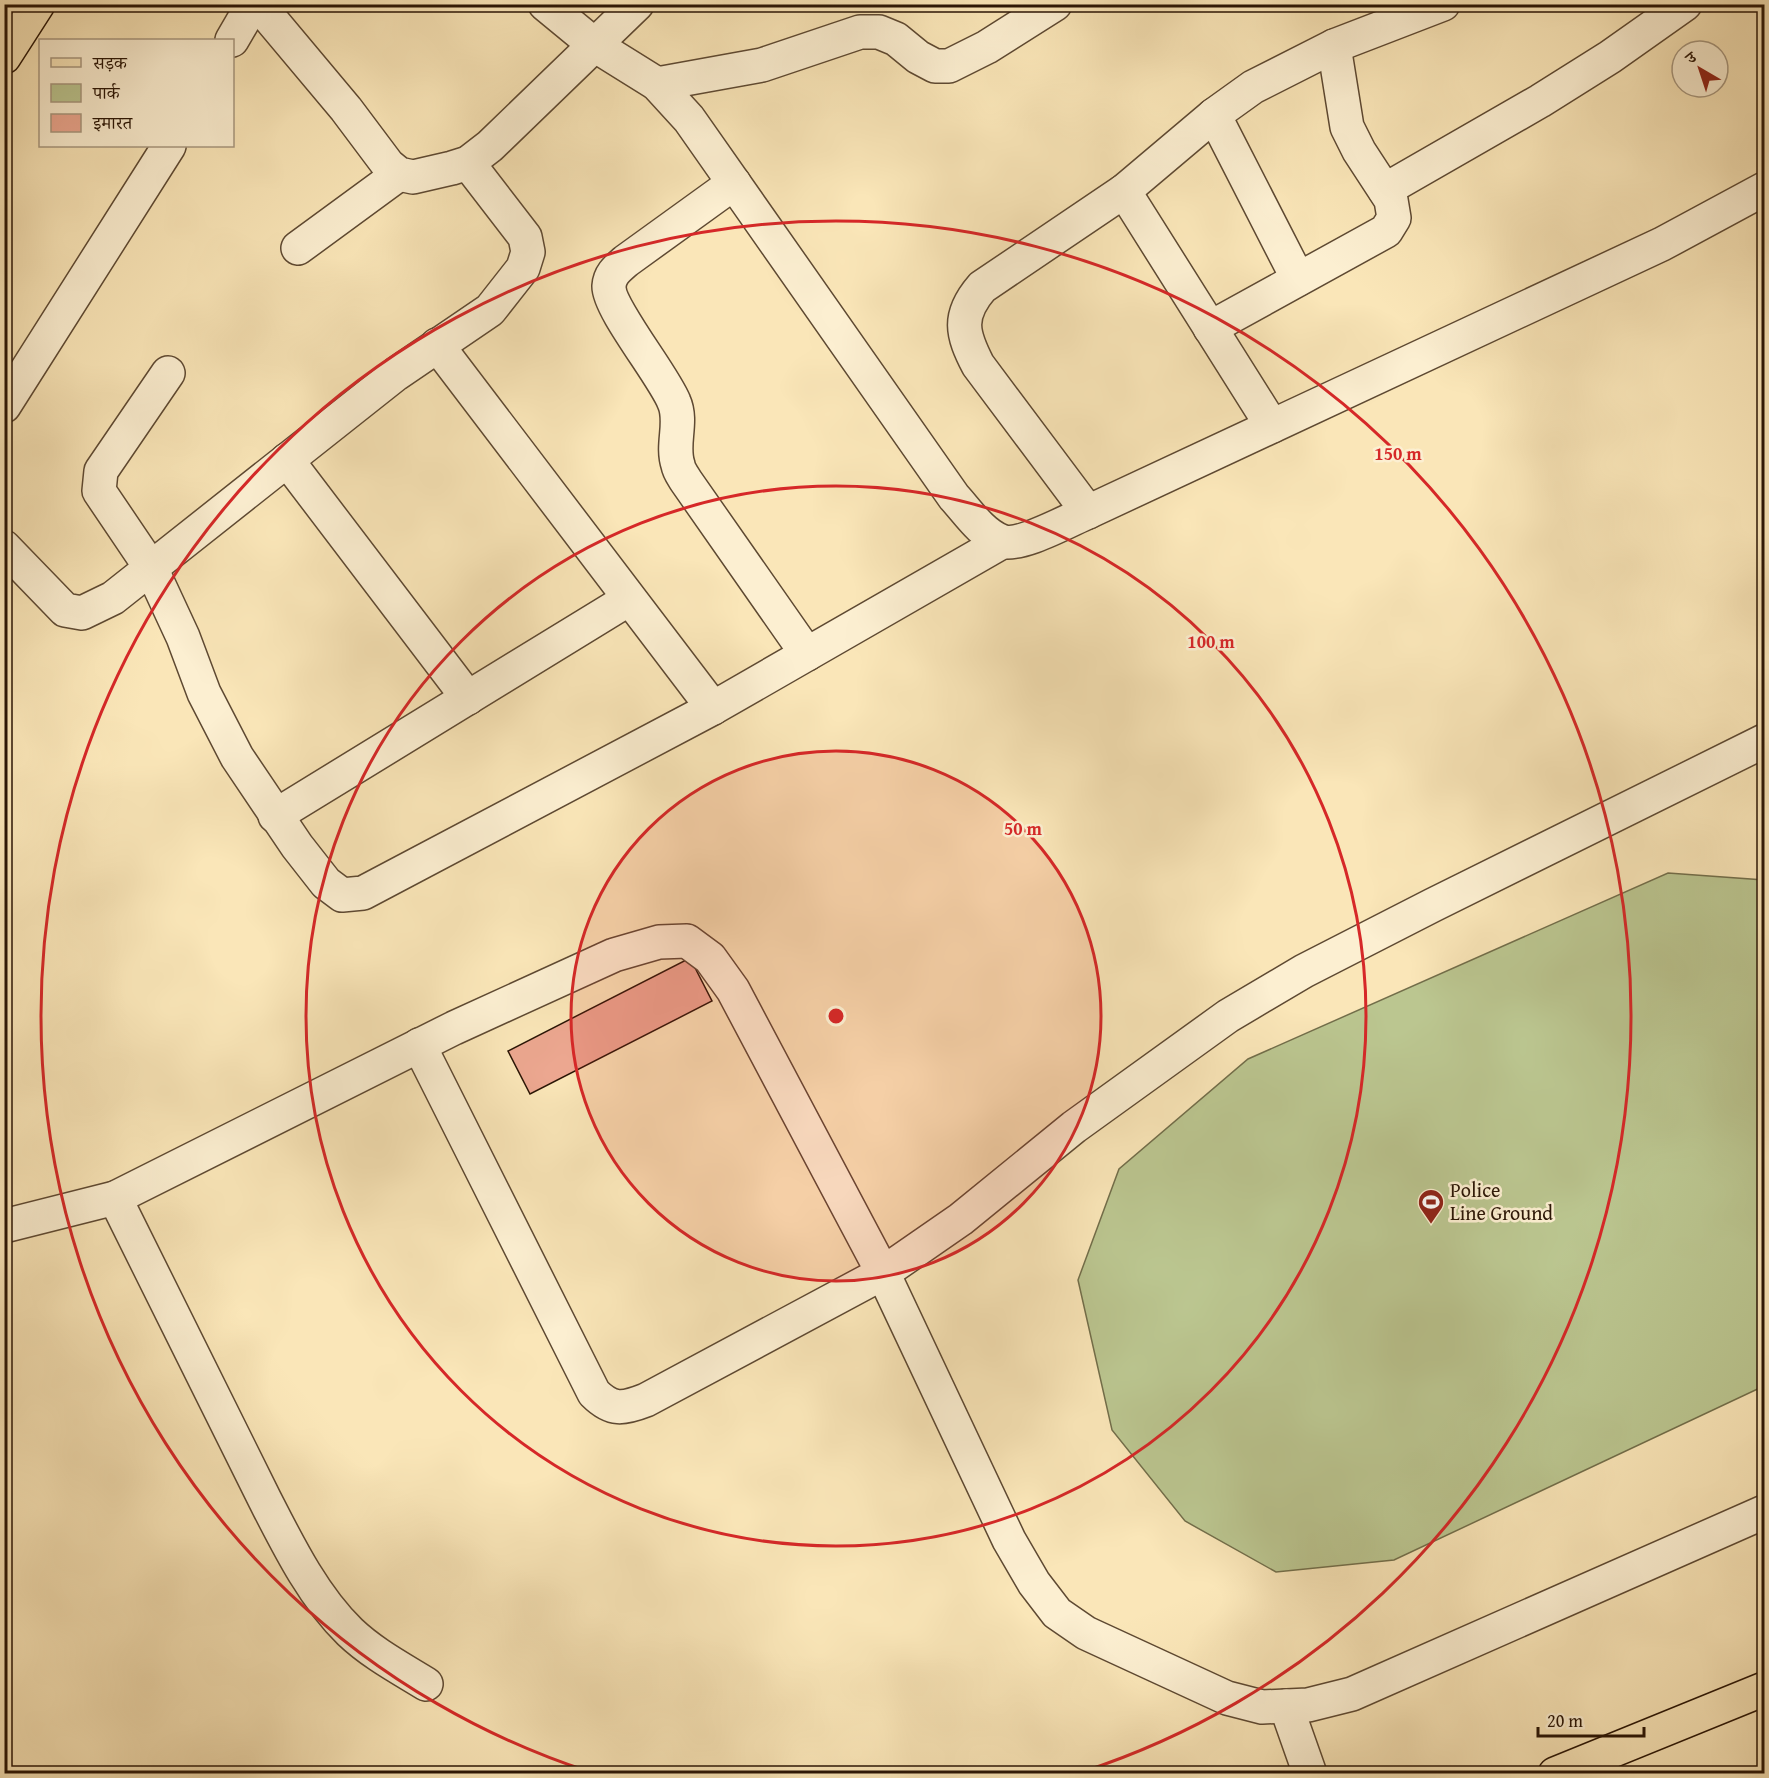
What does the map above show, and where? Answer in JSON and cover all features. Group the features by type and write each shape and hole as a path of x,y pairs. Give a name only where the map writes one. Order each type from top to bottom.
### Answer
{"main road":[{"path":"4,57 38,4"},
{"path":"1555,1773 1764,1689"}],"street":[{"path":"233,39 253,4"},
{"path":"258,4 346,109 388,165 399,174 413,177 468,163 490,146 637,4"},
{"path":"545,4 596,46 657,84 689,119 954,496 983,529 1002,542"},
{"path":"657,84 762,65 860,32 879,32 896,39 918,57 935,66 949,66 987,47 1055,4"},
{"path":"1088,512 978,366 968,346 963,322 970,301 982,287 1124,191 1215,115 1253,87 1334,46 1443,4"},
{"path":"1385,190 1540,101 1610,57 1684,4"},
{"path":"1210,328 1386,231 1394,218 1391,200 1359,151 1347,127 1334,46"},
{"path":"1215,115 1298,279"},
{"path":"4,406 168,147"},
{"path":"4,547 65,610 82,613 113,598 396,374 490,310 523,268 528,252 525,237 468,163"},
{"path":"298,248 399,174"},
{"path":"734,183 626,261 611,274 609,289 616,308 675,402 679,426 676,445 677,464 686,482 807,654"},
{"path":"168,373 101,471 99,491 151,568 183,637 204,693 237,757 275,816 326,883 342,895 363,893 713,708 1002,542 1024,541 1088,512 1662,244 1764,189"},
{"path":"1124,191 1272,426"},
{"path":"437,345 713,708"},
{"path":"287,460 468,698"},
{"path":"275,816 629,599"},
{"path":"419,1045 582,1373 594,1393 606,1406 627,1408 883,1273 961,1219 1074,1127 1228,1016 1304,971 1764,741"},
{"path":"4,1226 116,1198 419,1045 614,955 659,942 687,941 710,958 733,990 883,1273 1009,1540 1034,1583 1057,1612 1086,1633 1227,1698 1262,1707 1308,1705 1352,1694 1764,1512"},
{"path":"116,1198 265,1500 288,1544 322,1598 349,1631 373,1651 426,1684"},
{"path":"1286,1706 1310,1773"}],"green space":[{"name":"Police Line Ground","path":"1668,873 1764,880 1764,1386 1394,1560 1276,1572 1185,1521 1112,1430 1078,1280 1119,1169 1248,1059"}],"building":[{"path":"690,958 712,1001 530,1094 508,1051"}],"place":[{"name":"Police Line Ground","path":"1431,1225"}]}
